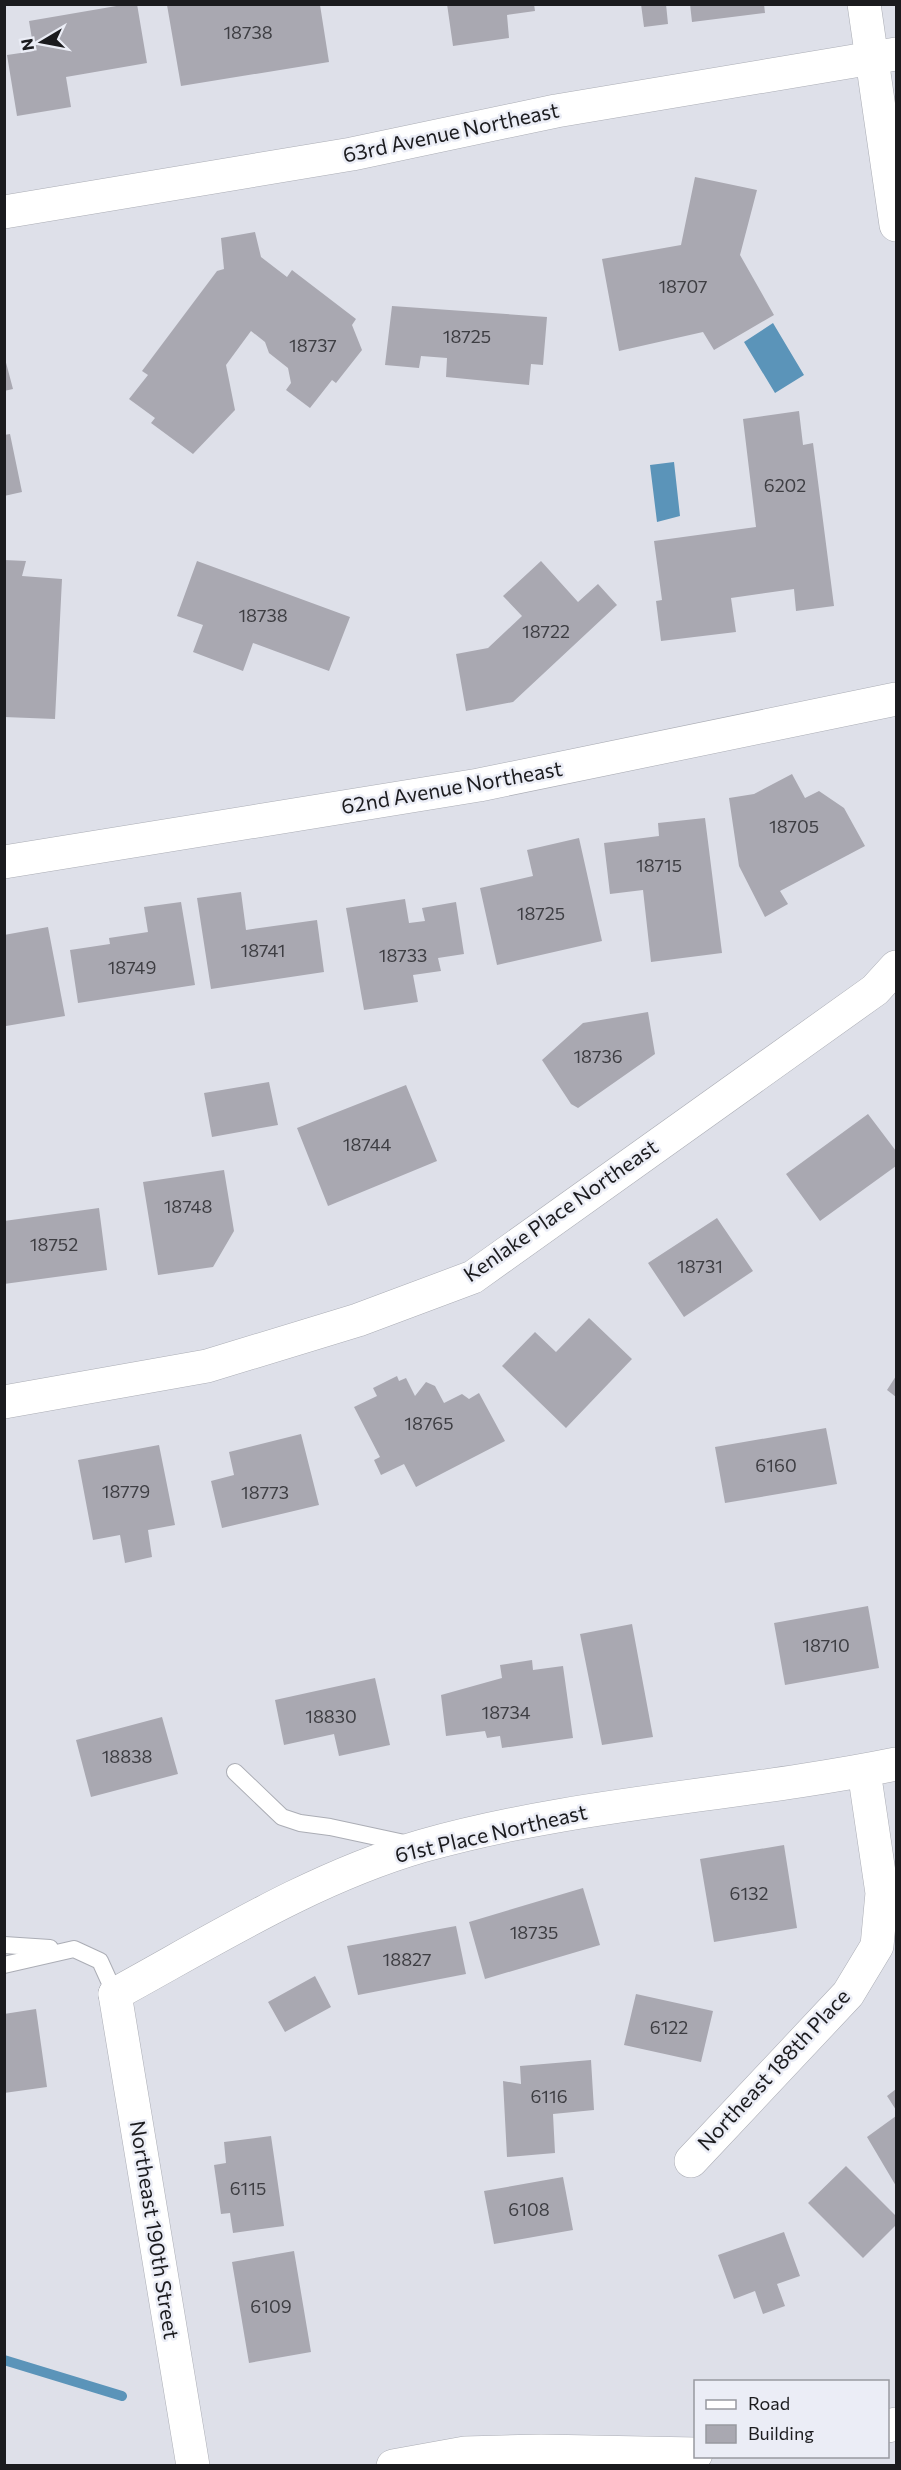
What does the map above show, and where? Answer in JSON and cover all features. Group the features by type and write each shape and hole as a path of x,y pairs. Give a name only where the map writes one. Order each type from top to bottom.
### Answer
{"street":[{"path":"864,4 884,56 897,225"},
{"name":"63rd Avenue Northeast","path":"4,212 286,166 556,111 884,56"},
{"name":"62nd Avenue Northeast","path":"4,862 479,785 897,699"},
{"name":"Kenlake Place Northeast","path":"4,1402 207,1366 358,1320 473,1277 874,990 897,967"},
{"name":"61st Place Northeast","path":"115,1994 303,1892 354,1870 421,1846 570,1814 864,1771 897,1764"},
{"name":"Northeast 188th Place","path":"691,2160 848,1994 877,1946 882,1893 864,1771"},
{"name":"Northeast 190th Street","path":"115,1994 193,2466"},
{"path":"393,2466 465,2453 541,2451 694,2454"}],"lane":[{"path":"235,1773 282,1817 300,1823 421,1846"},
{"path":"4,1945 75,1949 100,1961 115,1994"},
{"path":"4,1965 75,1949"}],"water":[{"path":"773,323 804,375 775,393 744,342"},
{"path":"674,462 680,516 657,522 650,465"}],"building":[{"path":"137,4 147,63 66,77 71,107 17,116 7,55 34,51 29,21"},
{"path":"447,4 534,4 535,11 507,15 509,38 453,46"},
{"path":"641,4 666,4 668,24 644,27"},
{"path":"690,4 764,4 765,13 692,22"},
{"path":"167,5 320,5 329,62 181,86"},
{"path":"695,177 757,190 740,255 774,315 714,350 703,332 619,351 602,259 681,245"},
{"path":"255,232 261,257 287,277 292,270 356,319 352,325 362,350 336,383 332,380 310,408 286,390 291,383 288,368 269,353 265,342 251,331 226,365 235,410 193,454 151,423 155,418 129,399 148,375 142,371 217,271 224,269 221,238"},
{"path":"392,306 547,317 543,365 531,364 529,385 446,377 447,358 421,356 419,368 385,365"},
{"path":"4,355 13,389 4,391"},
{"path":"799,411 803,445 813,443 834,606 796,611 794,589 731,598 736,632 661,641 656,601 662,600 654,541 756,527 743,419"},
{"path":"10,434 22,492 4,496 4,435"},
{"path":"4,560 26,561 22,576 62,579 55,719 4,717"},
{"path":"197,561 350,617 329,671 253,643 243,671 193,652 203,625 177,616"},
{"path":"541,561 578,602 598,584 617,605 513,702 466,711 456,654 488,648 522,616 503,596"},
{"path":"792,774 805,798 819,791 844,808 865,846 780,891 788,904 765,917 739,866 729,798 754,794"},
{"path":"705,818 722,953 651,962 643,890 610,894 604,843 659,836 658,823"},
{"path":"579,838 602,941 497,965 480,888 533,876 527,850"},
{"path":"241,892 246,930 317,920 324,972 211,989 197,898"},
{"path":"405,899 409,923 425,921 422,908 456,902 464,954 438,958 441,971 413,975 418,1002 364,1010 346,908"},
{"path":"181,902 195,985 78,1003 70,950 110,944 109,938 148,932 144,907"},
{"path":"48,927 65,1016 6,1026 4,935"},
{"path":"648,1012 655,1054 578,1108 571,1104 542,1060 583,1023"},
{"path":"269,1082 278,1125 212,1137 204,1093"},
{"path":"406,1085 437,1161 328,1206 297,1128"},
{"path":"868,1114 896,1151 896,1166 820,1221 786,1174"},
{"path":"224,1170 234,1231 213,1267 158,1275 143,1182"},
{"path":"99,1208 107,1270 4,1284 4,1221"},
{"path":"717,1218 753,1271 684,1317 648,1263"},
{"path":"589,1318 632,1359 566,1428 502,1366 535,1332 556,1352"},
{"path":"397,1376 399,1381 406,1378 415,1396 426,1382 435,1386 444,1403 462,1394 469,1399 479,1393 505,1441 416,1487 404,1464 381,1475 374,1460 380,1457 354,1407 377,1396 373,1388"},
{"path":"896,1376 896,1397 887,1390"},
{"path":"826,1428 837,1484 725,1503 715,1447"},
{"path":"301,1434 319,1505 222,1528 211,1481 234,1475 229,1452"},
{"path":"159,1445 175,1525 148,1530 152,1557 125,1563 120,1535 93,1540 78,1460"},
{"path":"868,1606 879,1668 785,1685 774,1623"},
{"path":"632,1624 653,1737 602,1745 580,1634"},
{"path":"532,1660 533,1670 563,1666 573,1738 502,1748 500,1736 487,1738 485,1731 446,1736 441,1695 502,1678 500,1665"},
{"path":"375,1678 390,1745 339,1756 334,1734 284,1745 275,1700"},
{"path":"162,1717 178,1774 91,1797 76,1740"},
{"path":"784,1845 797,1928 714,1942 700,1859"},
{"path":"583,1888 600,1945 485,1979 469,1922"},
{"path":"456,1926 466,1974 358,1995 347,1946"},
{"path":"315,1976 331,2007 285,2032 268,2002"},
{"path":"636,1994 713,2011 701,2062 624,2045"},
{"path":"36,2009 47,2087 4,2093 4,2014"},
{"path":"591,2060 594,2110 553,2114 555,2153 507,2157 503,2081 521,2084 520,2066"},
{"path":"896,2089 896,2110 887,2096"},
{"path":"896,2116 896,2186 867,2137"},
{"path":"271,2136 284,2226 233,2233 230,2213 221,2214 214,2165 226,2163 224,2142"},
{"path":"846,2166 896,2216 896,2225 863,2258 808,2203"},
{"path":"563,2177 573,2230 494,2244 484,2191"},
{"path":"784,2232 800,2276 777,2284 785,2306 763,2314 755,2291 734,2299 718,2255"},
{"path":"294,2251 311,2352 249,2363 232,2262"}],"waterway":[{"path":"4,2360 122,2396"}]}
